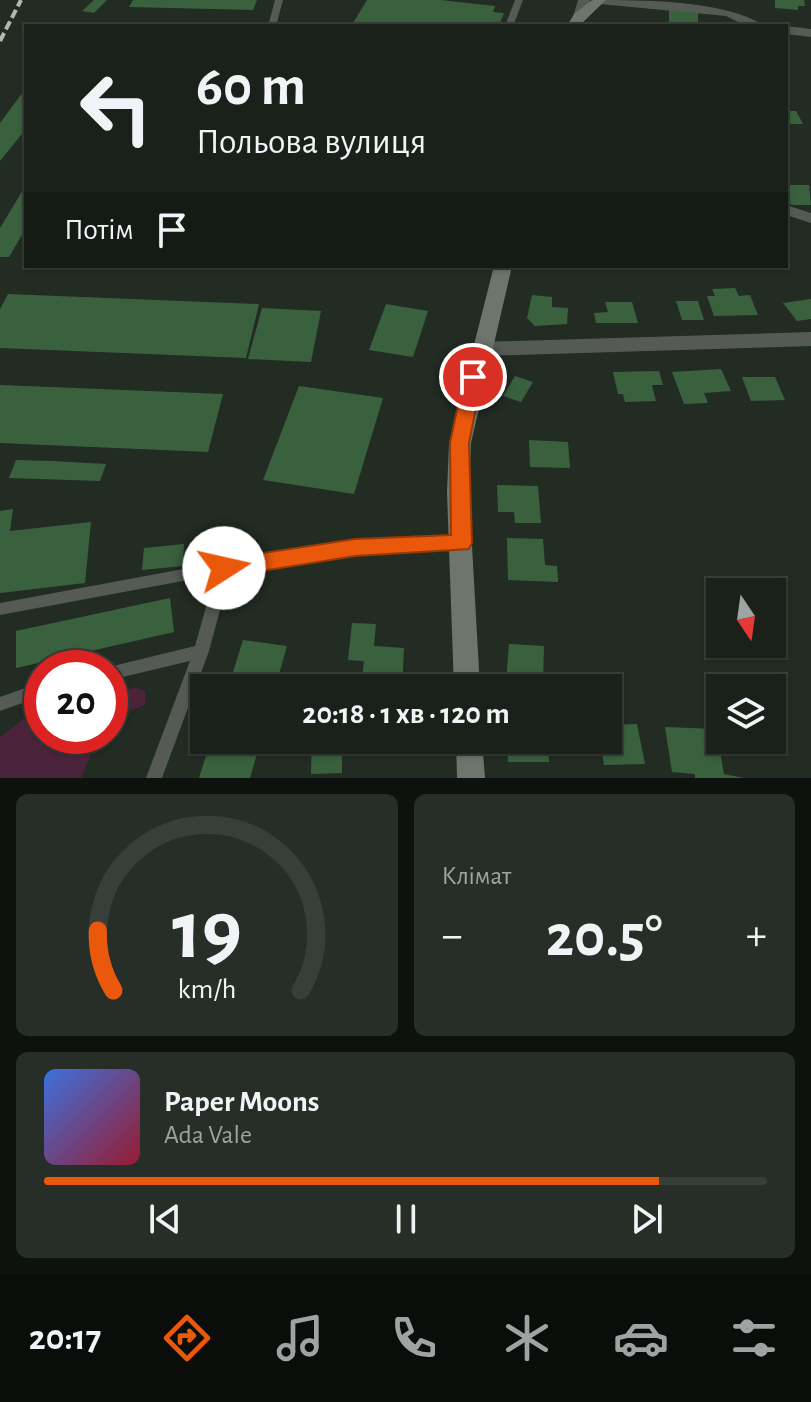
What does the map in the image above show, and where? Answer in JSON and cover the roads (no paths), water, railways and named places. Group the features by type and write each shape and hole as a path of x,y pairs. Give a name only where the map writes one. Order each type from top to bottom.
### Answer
{"main road":[{"path":"576,21 600,0"},
{"path":"467,674 460,443 502,268"},
{"path":"470,754 471,778"}],"street":[{"path":"576,21 584,0"},
{"path":"600,0 727,12 742,17 750,24"},
{"path":"788,30 811,33"},
{"path":"788,211 811,218"},
{"path":"481,349 811,339"}],"lane":[{"path":"273,24 279,0"},
{"path":"510,24 519,0"},
{"path":"0,609 224,568 355,548 462,543"},
{"path":"154,778 201,651 224,568"},
{"path":"128,669 201,651"},
{"path":"0,704 24,695"}],"railway":[{"path":"0,41 21,0"}]}
